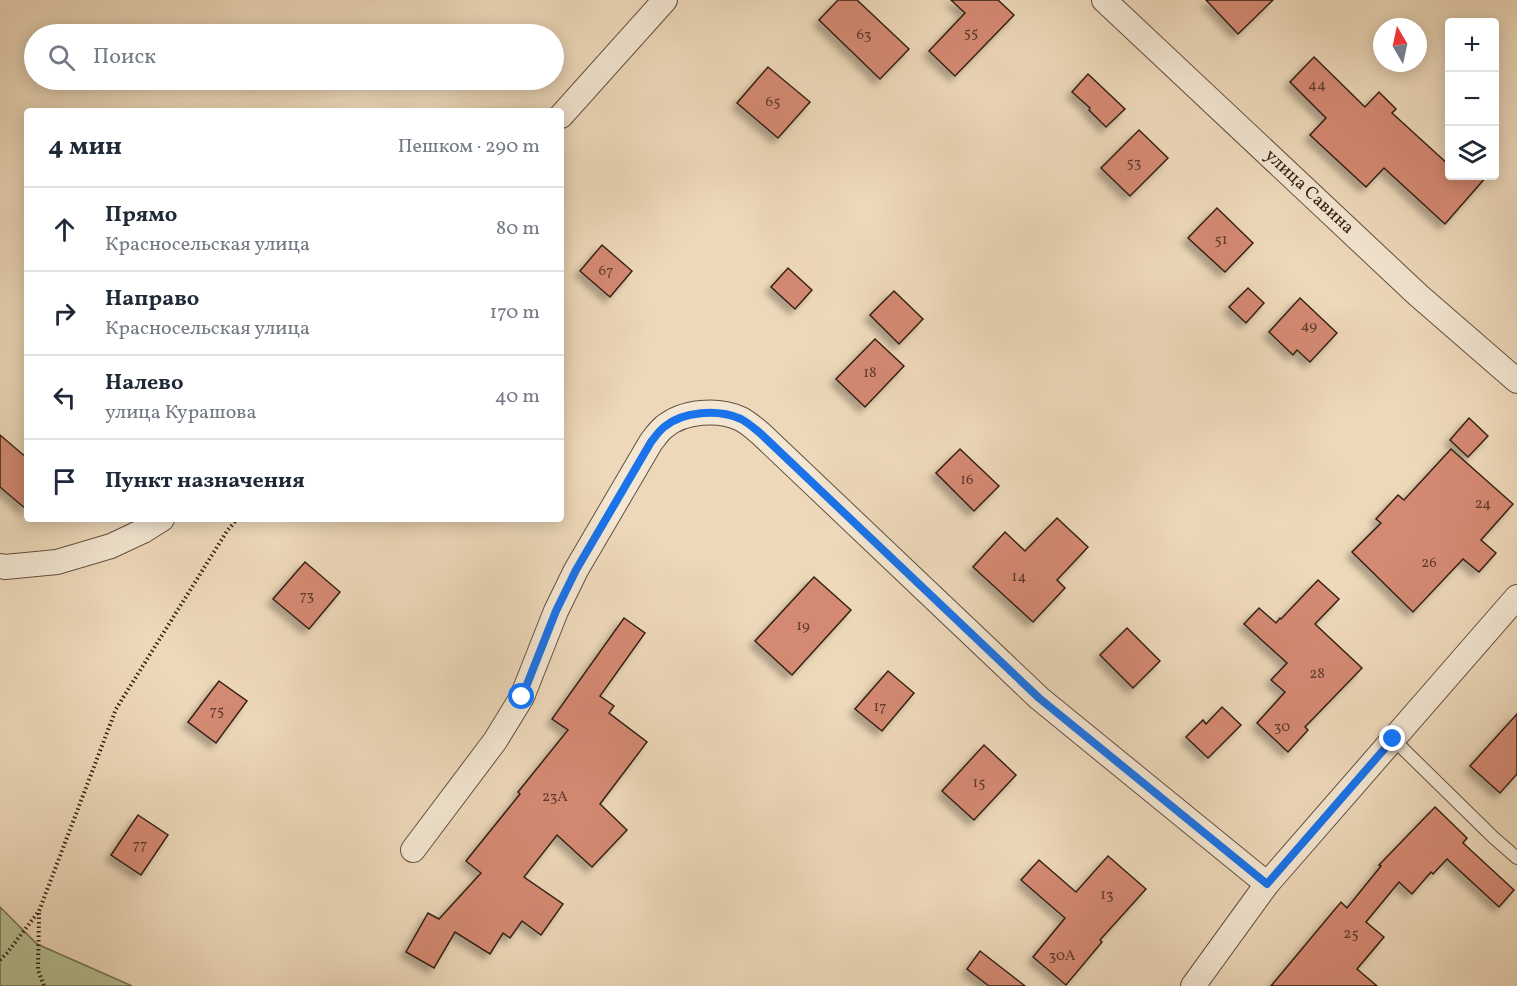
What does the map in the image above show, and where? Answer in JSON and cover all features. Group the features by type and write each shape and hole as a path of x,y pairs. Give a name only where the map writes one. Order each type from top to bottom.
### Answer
{"street":[{"path":"564,113 665,0"},
{"name":"улица Савина","path":"1104,0 1418,295 1517,381"},
{"path":"412,850 495,741 522,697 556,611 576,570 651,442 664,427 682,417 705,412 741,419 760,433 1039,698 1267,884"},
{"path":"0,566 57,562 111,546 157,522"},
{"path":"1192,986 1267,884 1517,597"}],"lane":[{"path":"1393,739 1517,858"}],"path":[{"path":"0,960 39,911 116,709 234,522"},
{"path":"39,911 38,970 44,986"}],"green space":[{"path":"0,907 37,944 132,986 0,986"}],"building":[{"path":"838,0 857,0 909,49 880,79 819,20"},
{"path":"951,0 998,0 1014,15 955,76 929,51 965,13"},
{"path":"1206,0 1273,0 1238,34"},
{"path":"1314,57 1365,107 1379,92 1396,109 1392,113 1445,161 1445,180 1484,180 1445,224 1384,168 1366,187 1310,135 1326,118 1290,82"},
{"path":"768,67 810,102 778,138 737,103"},
{"path":"1088,74 1125,109 1106,127 1072,92"},
{"path":"1139,130 1168,158 1130,196 1101,168"},
{"path":"1217,208 1253,243 1225,272 1188,238"},
{"path":"602,245 632,271 610,297 580,271"},
{"path":"788,268 812,290 795,309 771,287"},
{"path":"1248,288 1264,303 1246,323 1229,307"},
{"path":"894,291 923,319 899,344 870,315"},
{"path":"1300,298 1337,333 1310,362 1297,350 1293,355 1269,332"},
{"path":"875,339 904,366 865,407 836,379"},
{"path":"1469,418 1488,436 1468,457 1450,440"},
{"path":"0,435 24,455 24,507 0,487"},
{"path":"960,449 999,486 974,511 936,473"},
{"path":"1451,449 1513,504 1481,540 1496,553 1479,572 1463,559 1413,612 1352,552 1381,523 1376,519 1398,495 1404,500"},
{"path":"1057,518 1088,547 1057,580 1065,588 1033,622 973,567 1005,532 1025,551"},
{"path":"305,562 340,592 309,629 273,599"},
{"path":"814,577 851,610 792,675 755,641"},
{"path":"1318,580 1339,599 1315,624 1362,668 1305,727 1308,730 1288,752 1257,723 1285,692 1271,680 1287,663 1244,624 1259,608 1276,623"},
{"path":"624,618 645,633 600,696 614,706 609,713 647,742 600,804 627,830 592,867 557,835 524,877 563,904 541,935 522,921 510,938 503,933 490,954 455,932 434,968 406,952 428,913 439,919 481,873 466,861 568,730 552,719"},
{"path":"1127,628 1160,661 1133,688 1100,655"},
{"path":"888,671 914,693 882,731 855,709"},
{"path":"219,681 247,701 216,743 188,722"},
{"path":"1222,707 1241,725 1208,758 1186,737 1203,720 1206,724"},
{"path":"1517,714 1517,774 1500,793 1470,766"},
{"path":"984,745 1016,775 974,820 942,791"},
{"path":"1435,807 1467,838 1463,843 1514,890 1499,907 1447,859 1433,874 1431,872 1412,894 1399,882 1366,922 1384,937 1357,969 1377,986 1271,986 1341,902 1347,908 1381,866 1379,865"},
{"path":"138,815 168,835 141,875 111,855"},
{"path":"1108,856 1146,889 1100,940 1102,942 1066,985 1033,957 1065,918 1021,880 1039,860 1076,892"},
{"path":"980,951 1025,986 989,986 967,969"}],"route":[{"path":"522,697 556,611 576,570 651,442 664,427 682,417 705,412 741,419 760,433 1039,698 1267,884 1393,739"}]}
